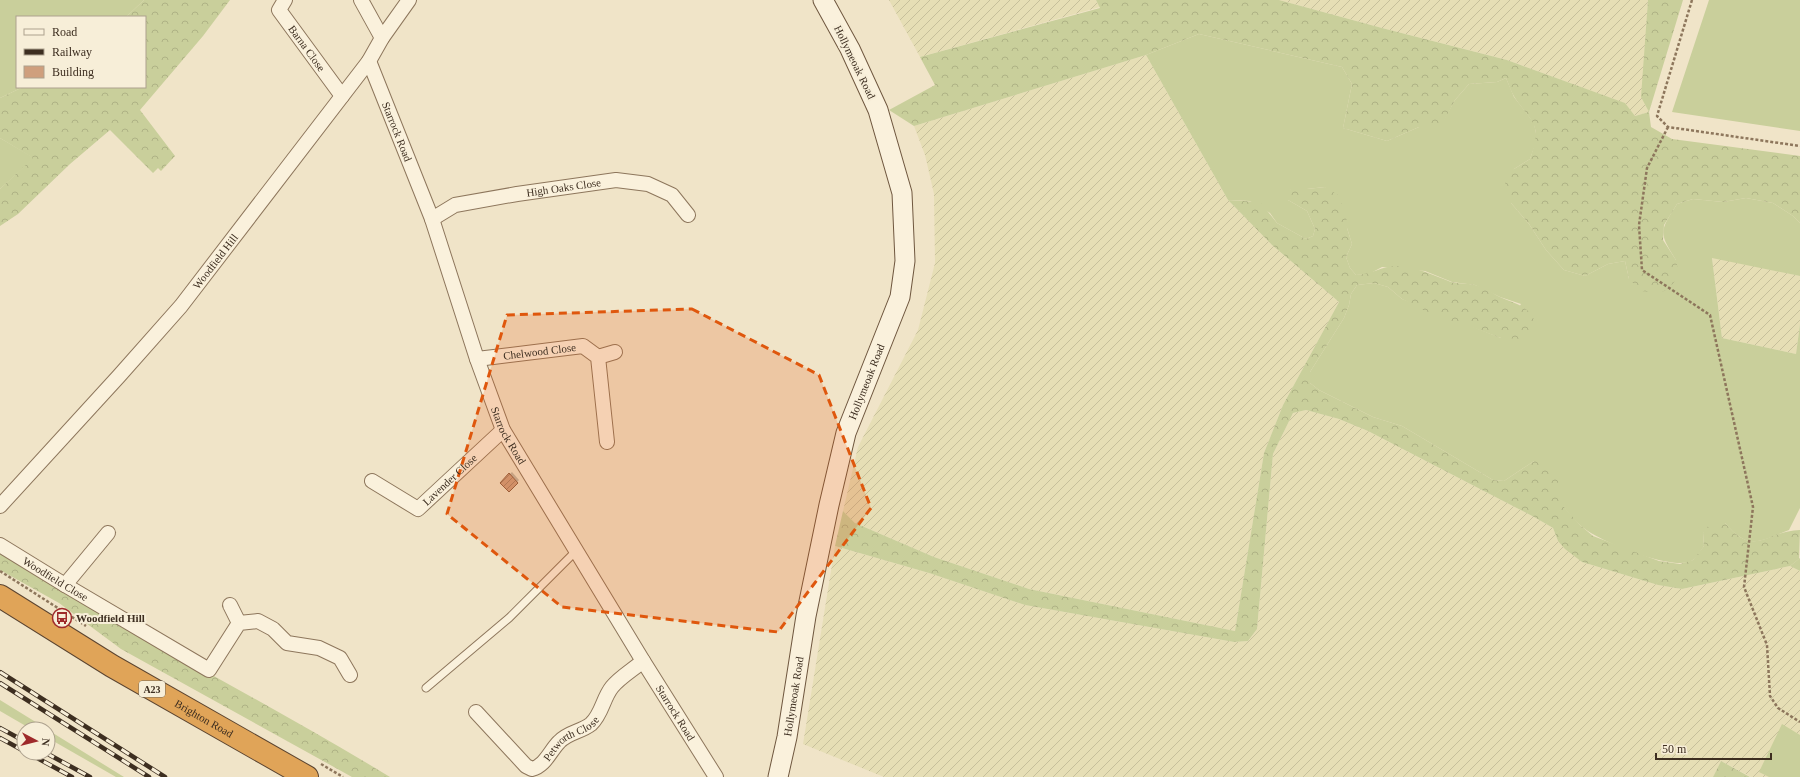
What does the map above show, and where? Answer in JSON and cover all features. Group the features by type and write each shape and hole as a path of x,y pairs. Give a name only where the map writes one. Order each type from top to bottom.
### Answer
{"highway":[{"name":"Brighton Road","path":"0,596 112,666 307,777"}],"street":[{"name":"Barna Close","path":"285,0 279,10 342,96"},
{"path":"361,0 382,38"},
{"name":"Woodfield Hill","path":"0,506 114,382 181,306 368,62 382,38 409,0"},
{"name":"Hollymeoak Road","path":"778,777 787,737 806,616 829,505 846,433 900,297 905,261 902,193 878,110 850,49 823,0"},
{"name":"Starrock Road","path":"368,62 432,219 477,359 503,430 643,661 716,777"},
{"name":"High Oaks Close","path":"432,219 454,205 517,194 616,180 648,184 672,195 688,215"},
{"name":"Chelwood Close","path":"477,359 583,346 598,356"},
{"path":"607,442 598,356 615,352"},
{"name":"Lavender Close","path":"372,481 418,509 503,430"},
{"path":"65,585 108,533"},
{"name":"Woodfield Close","path":"0,545 210,670 239,623"},
{"path":"230,605 239,623 258,621 273,629 287,643 319,648 340,658 350,675"},
{"name":"Petworth Close","path":"476,712 526,766 532,769 538,768 560,741 569,733 585,728 598,717 613,687 643,661"}],"lane":[{"path":"426,688 509,618 576,551"}],"path":[{"path":"1692,0 1657,116 1668,127 1800,146"},
{"path":"1668,127 1647,168 1639,225 1642,270 1710,315 1754,507 1744,587 1767,644 1770,696 1778,708 1800,722"}],"highlighted area":[{"path":"692,309 819,375 871,508 778,632 562,607 447,514 507,315"}],"shaded area":[{"path":"889,0 1096,0 1100,7 920,57"},
{"path":"1279,0 1648,0 1642,97 1649,112 1635,116 1624,103 1507,60"},
{"path":"1146,55 1228,200 1272,245 1339,302 1283,405 1264,453 1235,631 1029,589 934,557 855,523 843,511 858,447 918,330 935,263 934,194 925,155 914,126"},
{"path":"1712,257 1800,276 1800,324 1796,354 1722,338"},
{"path":"1306,410 1339,419 1368,431 1534,517 1553,528 1558,541 1582,562 1658,585 1682,589 1790,566 1800,571 1800,777 1751,777 1721,761 1713,777 884,777 803,744 835,546 929,573 1025,605 1234,642 1248,641 1257,629 1273,454 1293,413"}],"green space":[{"path":"0,0 144,0 127,16 16,16 16,88 21,88 0,98"},
{"path":"144,0 230,0 203,36 140,110 175,156 161,171 158,168 153,173 110,130 70,164 18,214 0,226 0,189 33,158 0,138 0,98 21,88 146,88 146,16 127,16"},
{"path":"1096,0 1279,0 1507,60 1625,103 1635,116 1649,112 1651,127 1672,139 1800,156 1800,223 1793,216 1773,203 1746,198 1723,202 1693,199 1677,204 1664,225 1663,240 1676,260 1679,275 1667,289 1659,292 1641,291 1629,279 1625,261 1608,264 1585,276 1564,270 1546,250 1529,224 1511,203 1505,183 1514,169 1530,159 1534,147 1536,131 1531,120 1511,91 1506,78 1497,82 1469,84 1455,100 1441,127 1419,127 1387,141 1343,128 1352,84 1342,67 1199,34 1146,55 914,126 889,110 935,85 920,57 1100,8"},
{"path":"1648,0 1683,0 1649,112 1641,97"},
{"path":"1709,0 1800,0 1800,131 1672,112"},
{"path":"1199,34 1342,67 1352,84 1343,128 1387,141 1419,127 1440,127 1455,100 1469,84 1497,82 1506,78 1514,97 1534,123 1537,139 1530,159 1514,169 1511,203 1529,224 1546,250 1564,270 1585,276 1608,264 1625,261 1629,279 1676,260 1666,243 1663,232 1664,226 1677,204 1693,199 1723,202 1746,198 1773,203 1793,216 1800,223 1800,276 1712,258 1722,338 1796,354 1800,324 1800,508 1789,530 1754,542 1741,538 1725,523 1703,533 1704,546 1693,560 1684,563 1653,559 1601,539 1580,525 1561,503 1534,461 1504,481 1493,480 1402,426 1373,417 1319,390 1310,383 1310,372 1344,318 1351,294 1357,285 1374,283 1388,287 1402,299 1501,338 1521,304 1500,297 1475,285 1452,282 1425,271 1382,267 1369,274 1356,275 1350,268 1346,257 1352,244 1347,228 1325,187 1291,189 1288,200 1307,211 1315,229 1313,236 1306,239 1277,223 1270,213 1250,201 1228,200 1146,55"},
{"path":"0,138 34,158 0,189"},
{"path":"1325,187 1338,195 1346,213 1347,228 1352,244 1346,257 1350,268 1356,275 1387,267 1398,266 1418,270 1451,282 1472,284 1518,304 1527,310 1537,326 1533,334 1521,339 1501,338 1474,328 1445,321 1402,299 1388,287 1374,283 1357,285 1351,294 1344,318 1310,372 1310,383 1319,390 1373,417 1402,426 1493,480 1504,481 1534,461 1545,460 1555,469 1564,507 1580,525 1593,536 1659,561 1680,564 1693,560 1704,546 1703,533 1712,521 1725,523 1736,534 1753,541 1761,540 1788,531 1800,530 1799,559 1790,566 1682,589 1658,585 1582,562 1565,549 1558,541 1553,528 1534,517 1368,431 1339,419 1306,410 1293,413 1273,454 1257,629 1248,641 1234,642 1025,605 929,573 835,546 843,511 855,523 934,557 1029,589 1235,631 1264,453 1283,405 1339,302 1272,245 1228,200 1260,202 1277,223 1306,239 1313,236 1315,229 1307,211 1288,200 1283,194 1291,189"},
{"path":"0,552 145,638 293,720 390,777 352,777 121,649 59,603 0,570"},
{"path":"1800,558 1800,571 1790,566"},
{"path":"0,700 34,721 17,721 0,711"},
{"path":"1782,724 1800,735 1800,777 1769,777 1759,772"},
{"path":"56,735 124,777 116,777 56,743"},
{"path":"1721,761 1750,777 1713,777"}],"building":[{"path":"509,473 518,483 509,492 500,483"}],"railway":[{"path":"0,672 165,777"},
{"path":"0,683 149,777"},
{"path":"0,728 16,737"},
{"path":"0,738 16,747"},
{"path":"56,758 90,777"},
{"path":"43,761 72,777"}],"place":[{"name":"Woodfield Hill","path":"62,618"}]}
